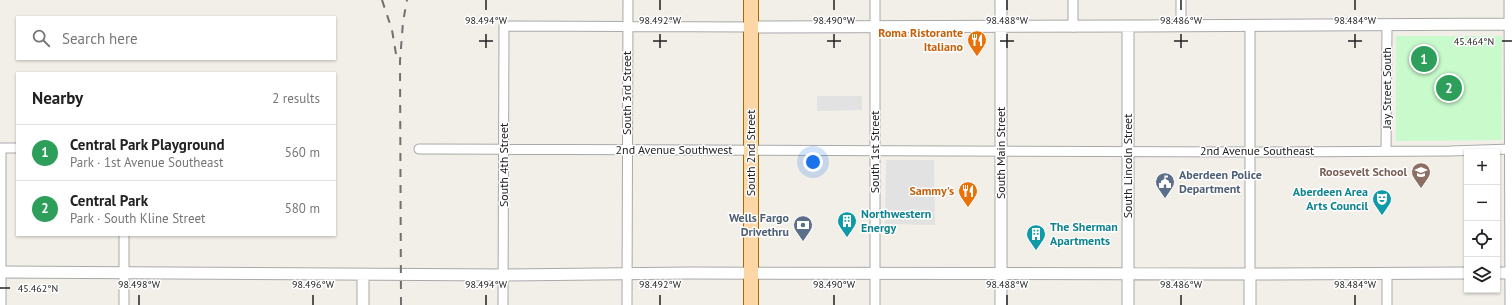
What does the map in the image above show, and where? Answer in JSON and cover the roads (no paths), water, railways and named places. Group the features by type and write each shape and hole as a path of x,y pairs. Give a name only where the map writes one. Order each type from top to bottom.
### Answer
{"main road":[{"name":"South 2nd Street","path":"751,0 751,305"}],"street":[{"name":"South 3rd Street","path":"627,305 628,0"},
{"name":"South 1st Street","path":"875,0 875,305"},
{"name":"South Main Street","path":"1001,305 1002,0"},
{"path":"1073,0 1073,26"},
{"path":"1181,0 1181,26"},
{"path":"1510,0 1511,305"},
{"path":"628,26 1002,27 1387,26 1511,24"},
{"name":"South 4th Street","path":"503,305 504,26 628,26"},
{"name":"South Lincoln Street","path":"1128,26 1128,305"},
{"path":"1250,26 1250,305"},
{"name":"Jay Street South","path":"1386,151 1387,26"},
{"path":"0,305 0,148 16,148"},
{"name":"2nd Avenue Southwest","path":"419,149 1002,151"},
{"name":"2nd Avenue Southeast","path":"1002,151 1250,152 1511,149"},
{"path":"124,236 124,305"},
{"path":"0,272 503,275 752,273 1464,273"},
{"path":"1387,273 1387,305"},
{"path":"1500,273 1511,273"},
{"path":"363,274 363,305"}],"railway":[{"path":"382,0 392,30 396,54"},
{"path":"401,305 400,61 403,22 407,0"}],"place":[{"name":"Roma Ristorante Italiano","path":"977,57"},
{"name":"Central Park Playground","path":"1424,59"},
{"name":"Central Park","path":"1449,88"},
{"name":"Roosevelt School","path":"1421,189"},
{"name":"Aberdeen Police Department","path":"1165,199"},
{"name":"Sammy's","path":"968,208"},
{"name":"Aberdeen Area Arts Council","path":"1382,216"},
{"name":"Northwestern Energy","path":"847,238"},
{"name":"Wells Fargo Drivethru","path":"803,242"},
{"name":"The Sherman Apartments","path":"1036,251"}]}
